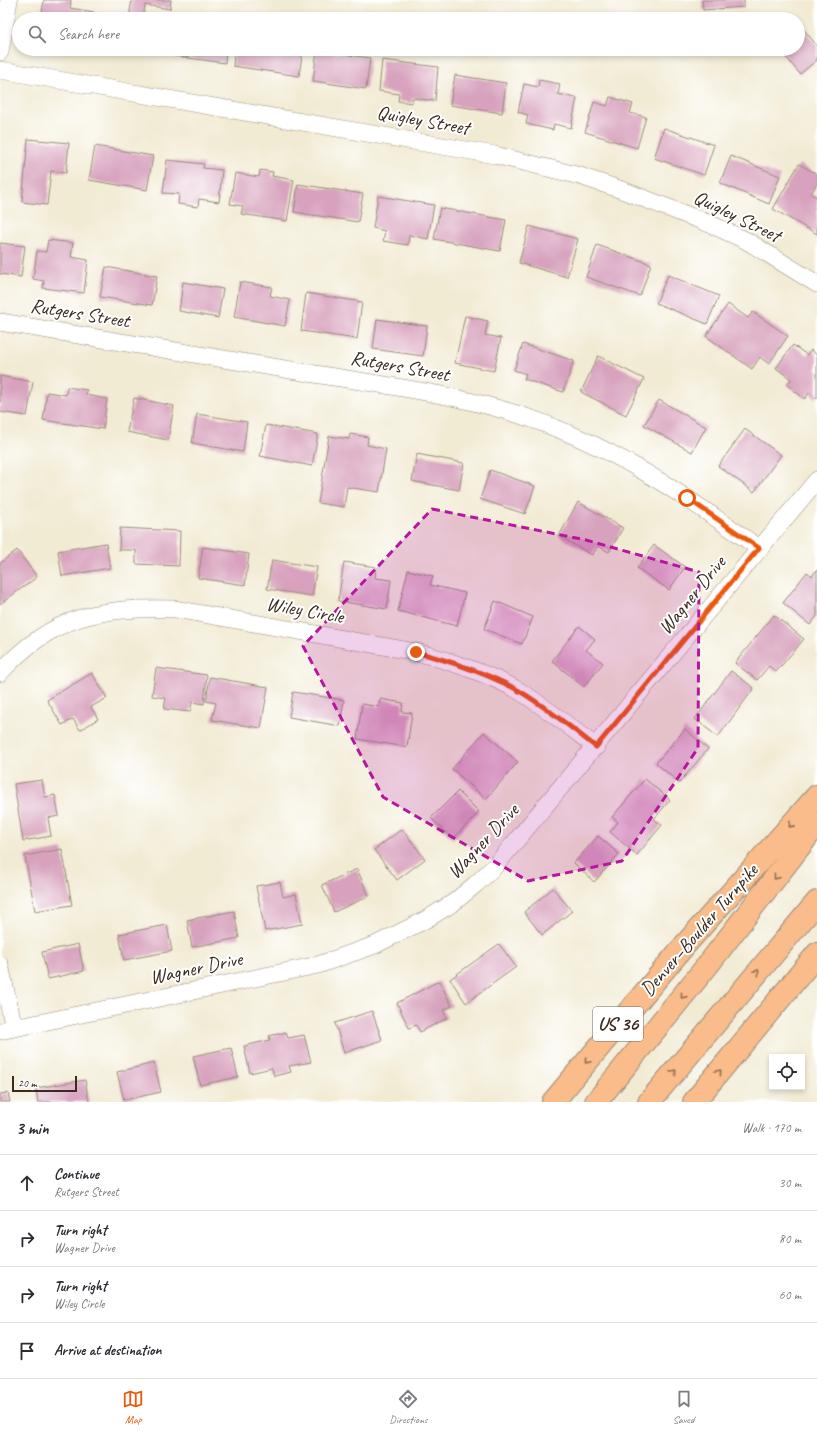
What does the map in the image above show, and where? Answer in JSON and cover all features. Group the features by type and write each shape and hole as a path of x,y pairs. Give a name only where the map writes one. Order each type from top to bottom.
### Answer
{"highway":[{"name":"Denver–Boulder Turnpike","path":"553,1102 684,946 817,796"},
{"path":"596,1102 712,960 817,824"},
{"path":"649,1102 817,902"},
{"path":"694,1102 817,954"}],"street":[{"path":"0,52 9,0"},
{"name":"Quigley Street","path":"0,70 495,155 536,164 622,190 710,224 747,241 817,284"},
{"name":"Rutgers Street","path":"0,322 390,386 471,402 528,418 559,429 620,457 687,498 759,548"},
{"name":"Wagner Drive","path":"7,1030 318,965 375,944 425,920 453,903 476,884 494,866 596,747 759,548 817,480"},
{"name":"Wiley Circle","path":"0,673 30,644 44,633 65,623 114,611 142,608 175,609 416,652 445,660 480,672 515,689 573,729 596,747"},
{"path":"0,965 7,1030"}],"highlighted area":[{"path":"432,509 586,540 699,572 698,748 622,861 528,881 383,797 303,646"}],"building":[{"path":"44,0 71,0 70,8 94,12 42,12"},
{"path":"132,0 171,0 170,9 145,5 144,12 130,12"},
{"path":"702,0 744,0 744,7 703,10"},
{"path":"805,31 817,46 817,60 800,74 785,56 805,56"},
{"path":"174,56 226,56 225,63"},
{"path":"234,56 302,56 299,76 233,66"},
{"path":"316,56 357,56 370,58 366,89 313,81"},
{"path":"382,60 438,67 435,101 412,98 412,103 398,101 399,94 379,91"},
{"path":"455,75 506,83 502,113 450,105"},
{"path":"539,80 560,84 558,94 577,98 571,128 554,124 553,130 526,124 528,115 518,112 524,84 538,87"},
{"path":"610,97 633,104 630,113 646,117 637,148 585,132 594,102 607,106"},
{"path":"664,128 714,145 704,175 654,158"},
{"path":"28,139 69,143 66,173 51,171 47,205 22,202"},
{"path":"95,146 153,156 147,190 89,180"},
{"path":"731,156 780,176 769,204 720,183"},
{"path":"167,160 204,164 203,168 222,170 219,202 199,199 198,207 178,204 179,194 163,193"},
{"path":"799,164 817,174 817,183 811,194 817,197 817,234 773,209"},
{"path":"260,170 273,172 272,176 294,180 287,221 241,214 243,206 230,204 235,173 259,177"},
{"path":"298,184 363,194 358,222 294,212"},
{"path":"378,196 434,205 428,239 409,235 408,245 383,241 385,231 373,228"},
{"path":"440,208 506,220 500,251 434,239"},
{"path":"529,226 578,239 567,277 519,263"},
{"path":"48,240 73,243 71,257 88,260 84,293 43,288 44,281 33,279 37,251 46,252"},
{"path":"0,243 25,246 21,277 0,274"},
{"path":"597,245 651,264 640,296 586,277"},
{"path":"106,267 157,276 152,305 100,297"},
{"path":"668,275 719,296 707,324 656,303"},
{"path":"183,282 223,289 218,318 179,311"},
{"path":"240,282 272,287 270,296 290,300 285,326 234,317"},
{"path":"306,293 362,302 357,339 301,331"},
{"path":"728,304 748,318 753,312 788,336 769,364 760,357 752,369 706,336"},
{"path":"465,316 488,321 485,335 501,338 494,371 455,363"},
{"path":"377,319 427,326 423,356 373,349"},
{"path":"523,344 574,361 563,392 524,379 526,374 514,370"},
{"path":"793,345 807,355 811,350 817,355 817,399 809,393 805,399 787,385 791,379 776,368"},
{"path":"598,356 644,379 626,415 581,392"},
{"path":"0,376 33,382 27,416 0,412"},
{"path":"67,387 87,390 86,395 107,399 103,429 43,420 47,392 66,395"},
{"path":"134,398 174,406 168,440 127,432"},
{"path":"659,400 706,427 692,452 644,425"},
{"path":"197,414 247,422 243,452 192,443"},
{"path":"266,425 318,434 312,466 260,456"},
{"path":"745,429 781,455 754,492 718,466"},
{"path":"350,434 368,437 367,445 386,449 379,492 347,487 344,507 318,503 329,436 349,439"},
{"path":"417,454 464,463 459,490 412,481"},
{"path":"490,470 535,486 525,514 480,499"},
{"path":"578,502 623,528 609,552 598,546 592,555 559,536"},
{"path":"120,528 180,531 179,566 136,564 136,550 119,550"},
{"path":"106,543 110,568 62,576 58,551"},
{"path":"654,545 685,567 669,590 637,568"},
{"path":"203,547 249,554 245,585 198,578"},
{"path":"17,550 37,577 0,604 0,563"},
{"path":"272,560 317,567 312,596 267,589"},
{"path":"344,562 376,567 375,578 391,580 387,609 338,601"},
{"path":"408,570 433,576 430,585 465,593 457,626 398,611"},
{"path":"817,570 817,616 810,625 783,603 807,572 812,576"},
{"path":"495,601 533,617 522,644 484,629"},
{"path":"774,615 804,639 776,672 769,666 757,680 735,663"},
{"path":"579,626 595,639 586,650 603,663 584,687 552,661"},
{"path":"156,668 207,675 204,704 192,702 190,712 164,709 166,698 152,696"},
{"path":"731,671 754,688 718,737 695,719"},
{"path":"92,673 107,698 91,707 98,719 80,730 73,719 62,725 47,700"},
{"path":"210,677 268,687 261,728 212,720 216,703 206,701"},
{"path":"293,692 344,700 340,726 289,717"},
{"path":"380,699 403,703 402,712 412,713 407,747 357,739 362,704 379,707"},
{"path":"685,729 708,749 679,783 656,763"},
{"path":"484,732 518,762 486,799 452,769"},
{"path":"645,779 670,800 654,819 662,825 637,855 610,832 618,822 612,817"},
{"path":"42,780 45,797 55,795 59,816 48,818 51,836 23,841 14,784"},
{"path":"458,791 479,812 453,839 431,818"},
{"path":"402,829 425,859 397,880 374,850"},
{"path":"598,836 619,854 594,882 574,863"},
{"path":"62,849 72,905 35,911 25,856"},
{"path":"357,869 369,896 334,912 322,885"},
{"path":"280,882 283,897 296,894 302,924 265,931 256,886"},
{"path":"553,888 572,911 542,935 524,912"},
{"path":"234,911 239,938 192,947 187,920"},
{"path":"167,925 172,951 124,960 119,934"},
{"path":"78,944 84,971 48,979 42,952"},
{"path":"499,944 516,967 466,1003 450,979"},
{"path":"439,981 452,1006 443,1010 447,1018 420,1032 416,1025 409,1028 397,1003"},
{"path":"372,1011 382,1040 344,1053 335,1023"},
{"path":"286,1032 288,1038 304,1035 311,1062 289,1066 291,1072 274,1076 272,1068 250,1073 244,1046 270,1040 269,1036"},
{"path":"231,1048 238,1077 200,1085 193,1056"},
{"path":"154,1063 161,1092 124,1100 117,1072"},
{"path":"85,1080 89,1102 38,1102 36,1088"},
{"path":"8,1093 10,1102 0,1102 0,1094"}],"route":[{"path":"416,652 480,672 515,689 573,729 596,747 759,548 687,498"}]}
